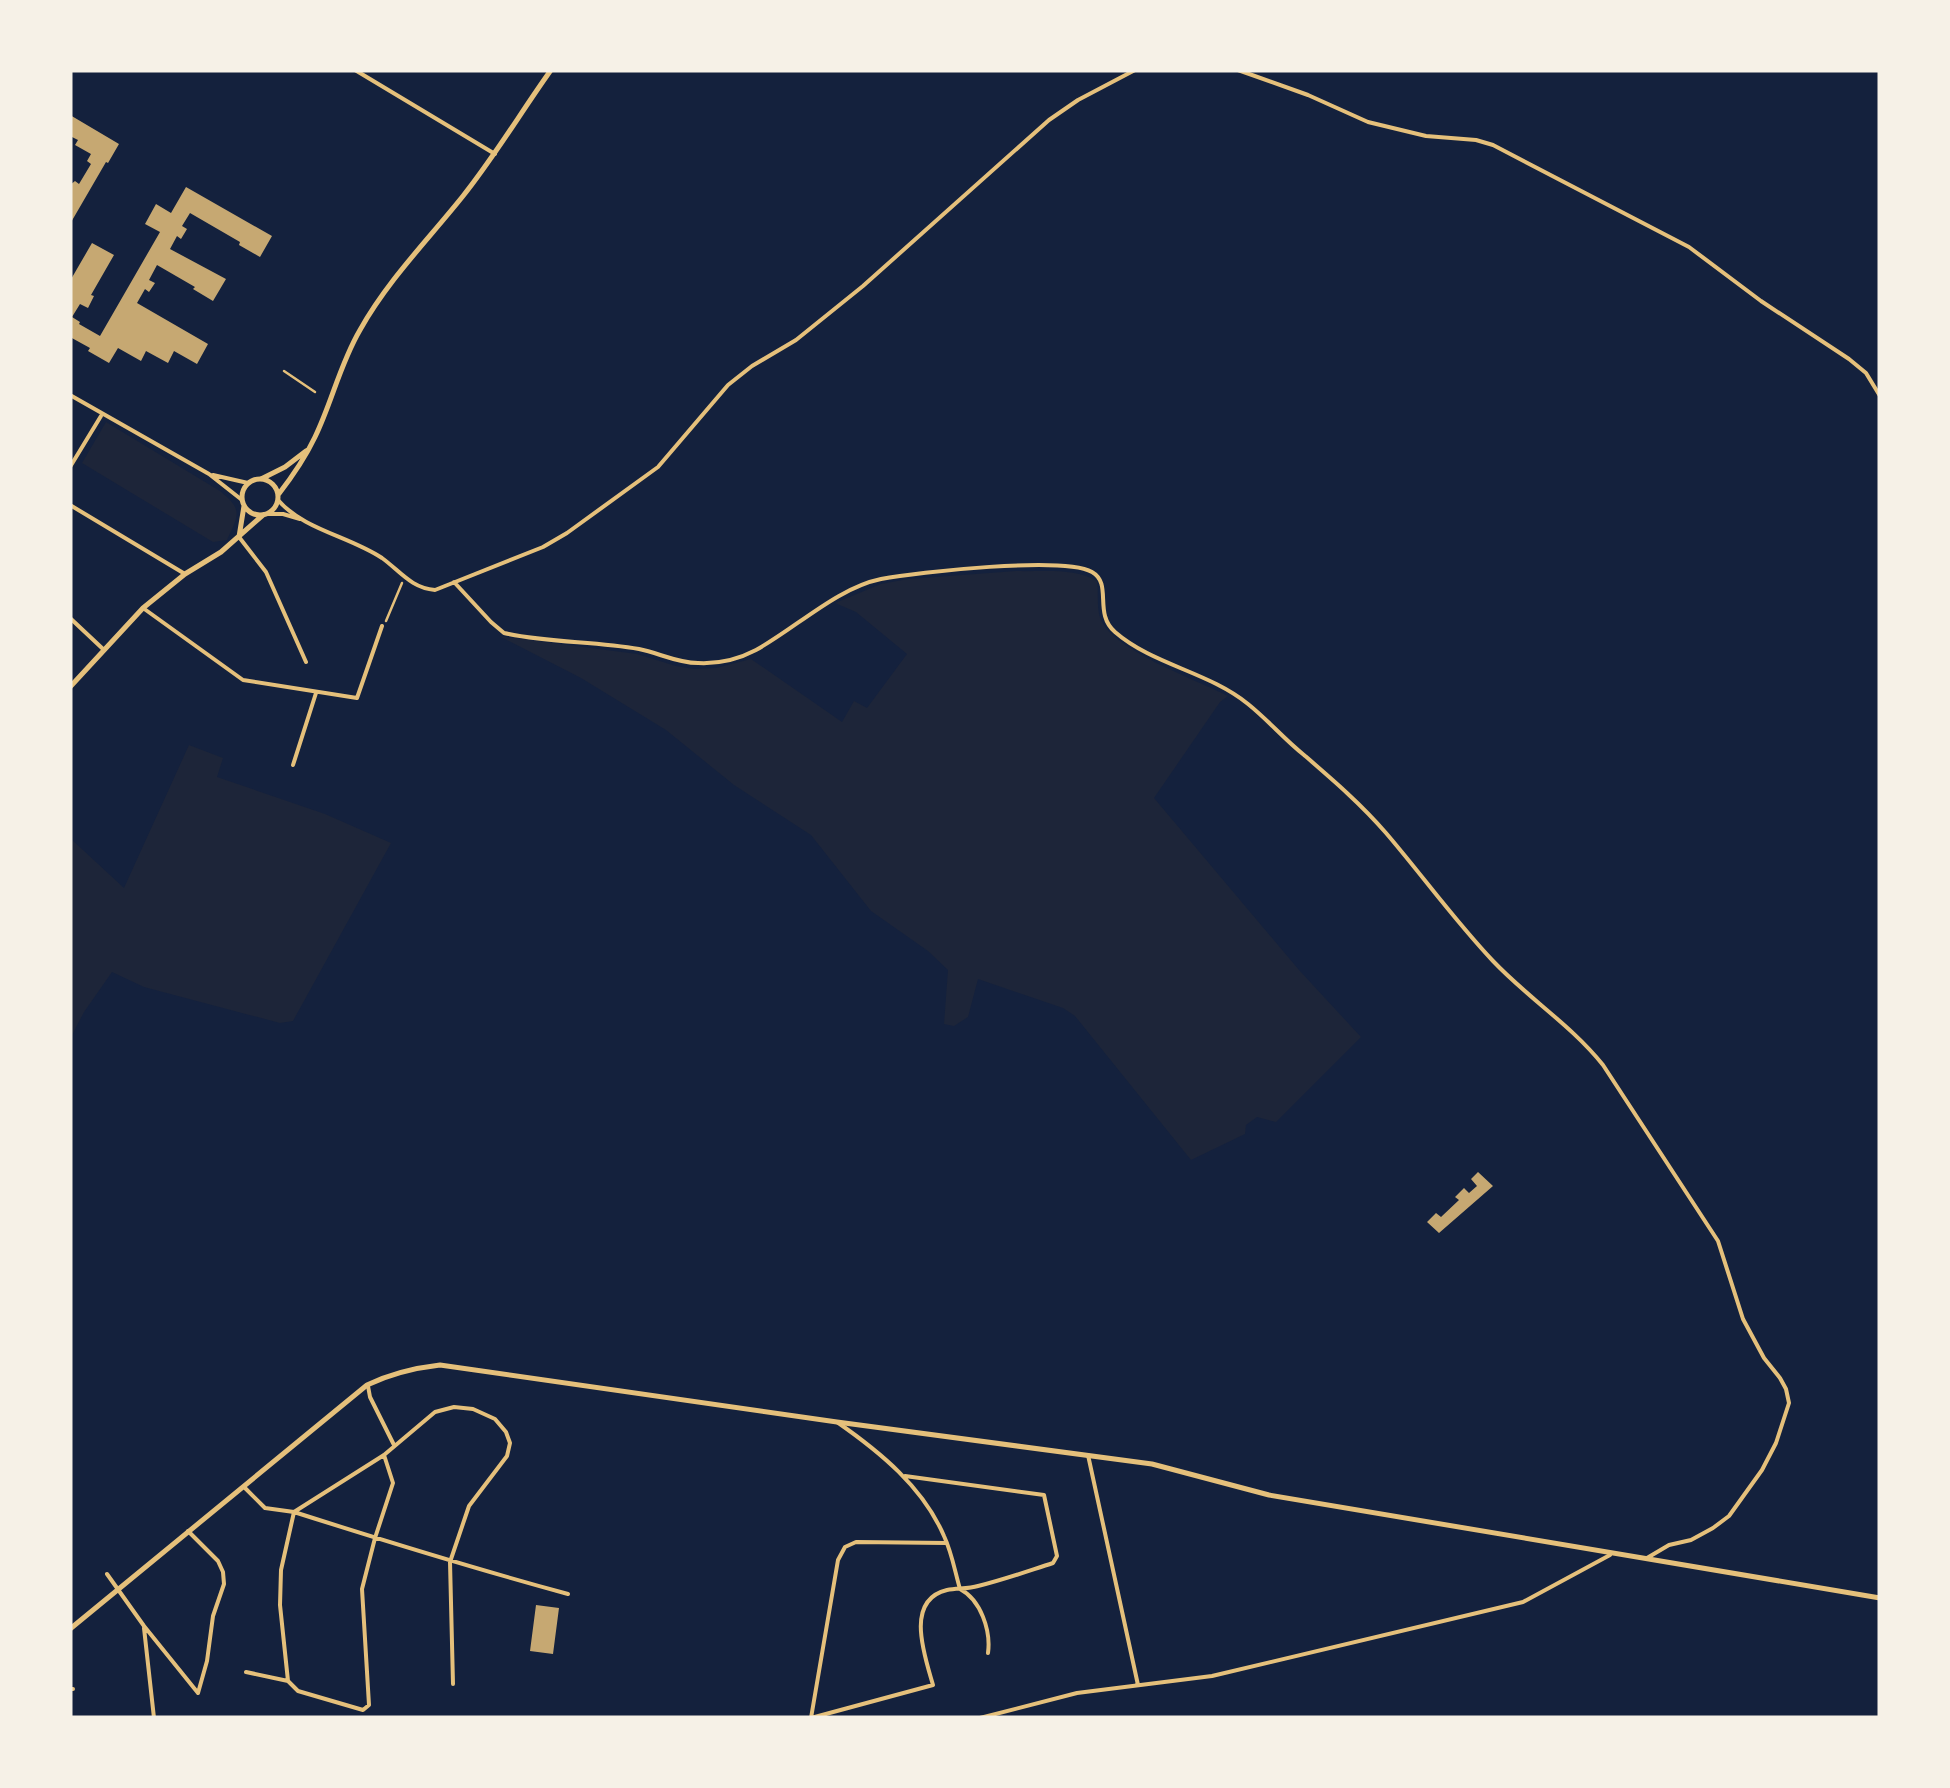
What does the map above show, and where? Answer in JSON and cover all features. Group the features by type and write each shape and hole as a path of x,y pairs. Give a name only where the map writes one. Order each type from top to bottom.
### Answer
{"street":[{"path":"355,70 495,154"},
{"path":"70,687 143,608 276,506 308,449 358,332 409,259 495,154 552,70"},
{"path":"261,479 273,485 285,508 379,556 424,589 435,590 543,547 658,466 728,385 796,340 863,286 1048,120 1136,70"},
{"path":"1238,70 1368,122 1426,136 1493,145 1689,246 1849,359 1866,374 1880,396"},
{"path":"284,371 315,392"},
{"path":"70,395 209,474 250,512 304,520"},
{"path":"70,467 102,414"},
{"path":"209,474 248,483 285,468 308,449"},
{"path":"248,483 242,493 239,537 266,572 306,662"},
{"path":"70,505 185,574"},
{"path":"454,582 504,633 637,649 677,661 716,663 754,651 850,590 878,580 1015,566 1080,568 1098,577 1102,584 1102,612 1114,632 1213,681 1249,704 1356,800 1492,961 1590,1048 1718,1241 1743,1319 1780,1378 1789,1403 1762,1470 1730,1516 1690,1540 1669,1545 1647,1558"},
{"path":"143,608 243,680 357,698 382,626"},
{"path":"70,618 105,651"},
{"path":"293,765 317,692"},
{"path":"70,1629 368,1384 391,1374 440,1365 1175,1468 1268,1495 1880,1598"},
{"path":"368,1384 370,1397 394,1445"},
{"path":"288,1681 280,1604 281,1570 294,1512 384,1455 435,1412 454,1407 473,1409 495,1419 510,1443 507,1456 469,1506 450,1562 454,1684"},
{"path":"836,1422 904,1476 927,1506 947,1543 960,1589 978,1604 990,1641 988,1653"},
{"path":"1087,1454 1138,1685"},
{"path":"246,1672 288,1681 298,1690 362,1710 369,1705 362,1589 392,1483 384,1455"},
{"path":"904,1476 1044,1494 1057,1556 1053,1563 935,1596 922,1616 919,1630 932,1685 811,1718 838,1560 845,1548 856,1542 947,1543"},
{"path":"243,1486 265,1508 294,1512 450,1562 568,1594"},
{"path":"108,1574 198,1693 213,1616 224,1584 218,1561 188,1532"},
{"path":"980,1718 1077,1693 1230,1672 1523,1602 1614,1552"},
{"path":"144,1626 154,1718"}],"path":[{"path":"382,626 405,577"}],"shaded area":[{"path":"106,422 227,497 237,513 227,540 213,542 82,463"},
{"path":"1016,571 1068,572 1097,581 1099,616 1109,632 1139,653 1228,696 1154,798 1299,970 1361,1037 1276,1122 1257,1117 1246,1125 1245,1134 1191,1160 1075,1016 1063,1008 978,979 968,1017 954,1026 944,1024 948,970 871,911 811,835 734,785 666,730 581,678 499,636 637,654 694,669 751,659 842,722 854,701 867,708 907,654 856,612 835,603 881,584 908,579"},
{"path":"189,745 223,758 217,777 325,814 391,843 293,1021 280,1023 144,987 112,972 70,1039 70,838 124,888"}],"building":[{"path":"70,115 119,144 70,224 70,185 75,181 79,184 91,164 87,161 91,154 75,145 78,140 70,136"},
{"path":"186,187 272,236 260,257 190,213 182,226 187,229 181,239 177,236 170,249 226,279 213,301 157,265 149,280 155,283 149,292 145,289 137,303 208,344 197,364 174,351 168,363 146,351 141,361 118,348 109,363 70,337 70,281 92,243 114,255 91,295 94,296 88,308 80,304 72,317 100,336 160,232 145,224 156,204 171,213"},
{"path":"1478,1172 1493,1186 1439,1233 1427,1222 1436,1213 1441,1217 1459,1200 1455,1197 1464,1188 1469,1193 1477,1186 1471,1179"},
{"path":"536,1605 559,1608 553,1654 530,1651"}]}
